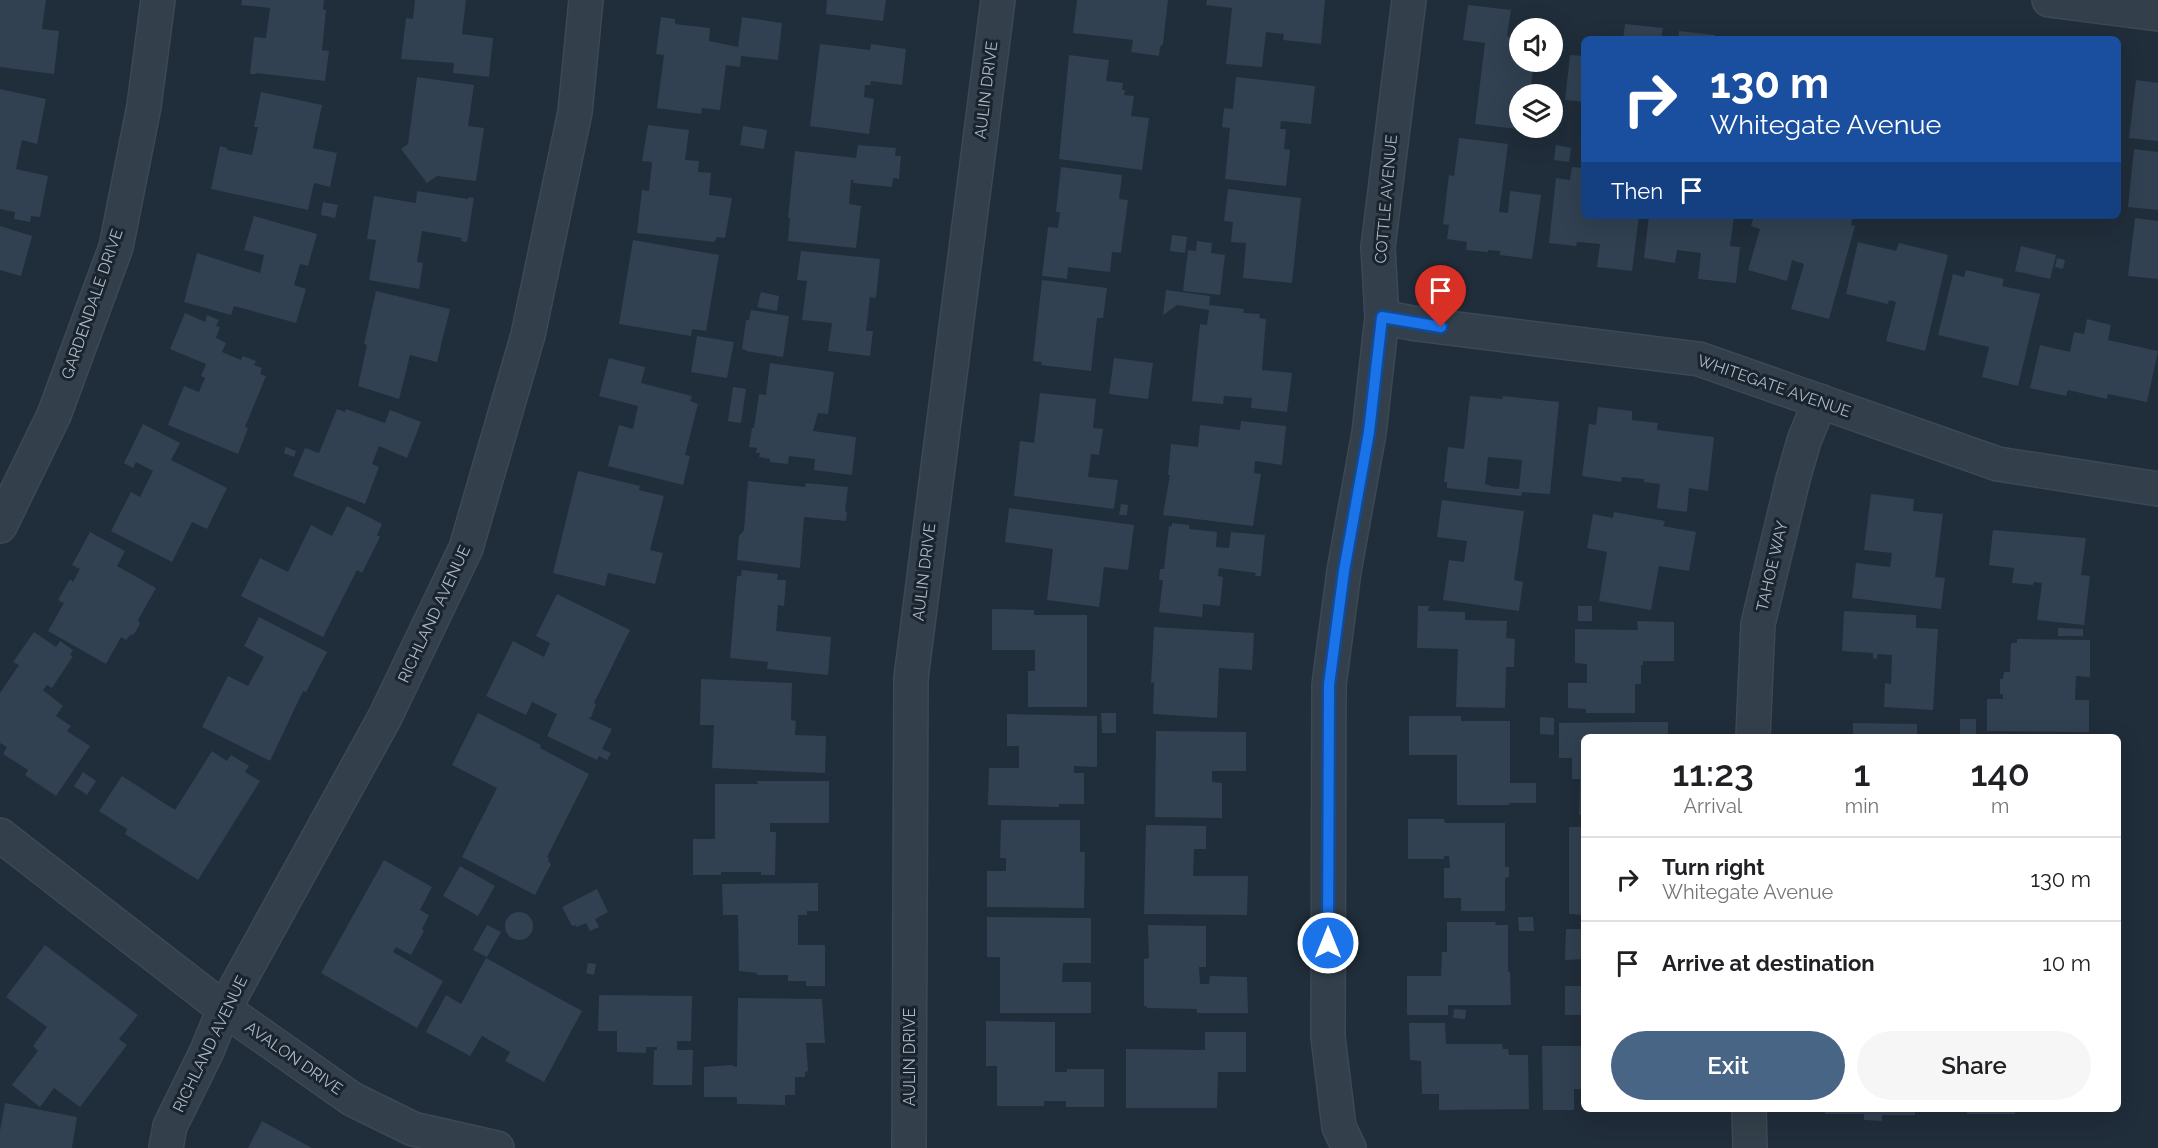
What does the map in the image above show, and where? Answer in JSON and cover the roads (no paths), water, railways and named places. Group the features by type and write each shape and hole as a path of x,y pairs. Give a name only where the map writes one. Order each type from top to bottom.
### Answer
{"street":[{"name":"GARDENDALE DRIVE","path":"0,526 54,415 116,247 144,106 158,0"},
{"name":"RICHLAND AVENUE","path":"166,1148 170,1126 224,1009 385,717 466,548 528,335 575,112 586,0"},
{"name":"AULIN DRIVE","path":"909,1148 911,678 998,0"},
{"name":"COTTLE AVENUE","path":"1349,1148 1339,1127 1328,1037 1329,685 1344,571 1369,432 1382,317 1378,248 1409,0"},
{"path":"2049,0 2158,14"},
{"name":"WHITEGATE AVENUE","path":"1382,317 1417,324 1699,359 1998,464 2158,489"},
{"name":"TAHOE WAY","path":"1753,734 1758,624 1793,479 1804,441 1820,401"},
{"name":"AVALON DRIVE","path":"0,835 224,1009 352,1099 413,1129 497,1148"},
{"path":"1749,1112 1750,1148"}]}
